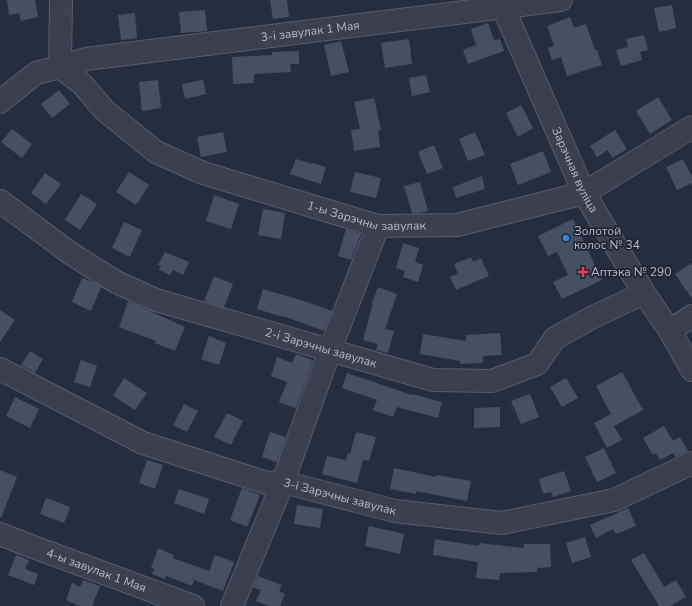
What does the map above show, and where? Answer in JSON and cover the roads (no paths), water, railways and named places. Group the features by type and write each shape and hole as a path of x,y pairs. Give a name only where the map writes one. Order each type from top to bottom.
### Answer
{"street":[{"path":"60,67 61,0"},
{"name":"3-і завулак 1 Мая","path":"0,102 36,73 86,59 502,4 561,0"},
{"name":"Зарэчная вуліца","path":"502,4 584,193 644,293 670,331 692,370"},
{"name":"1-ы Зарэчны завулак","path":"60,67 82,84 104,110 156,152 203,173 378,226 457,225 584,193 692,127"},
{"name":"2-і Зарэчны завулак","path":"0,201 70,253 116,282 156,300 433,380 492,381 537,364 555,338 593,317 644,293"},
{"path":"232,606 283,482 330,350 378,226"},
{"path":"670,331 692,316"},
{"name":"3-і Зарэчны завулак","path":"0,369 143,443 267,483 283,482 395,511 502,523 614,500 692,463"},
{"name":"4-ы завулак 1 Мая","path":"0,534 193,606"}],"place":[{"name":"Золотой колос № 34","path":"566,238"},
{"name":"Аптэка № 290","path":"583,272"}]}
